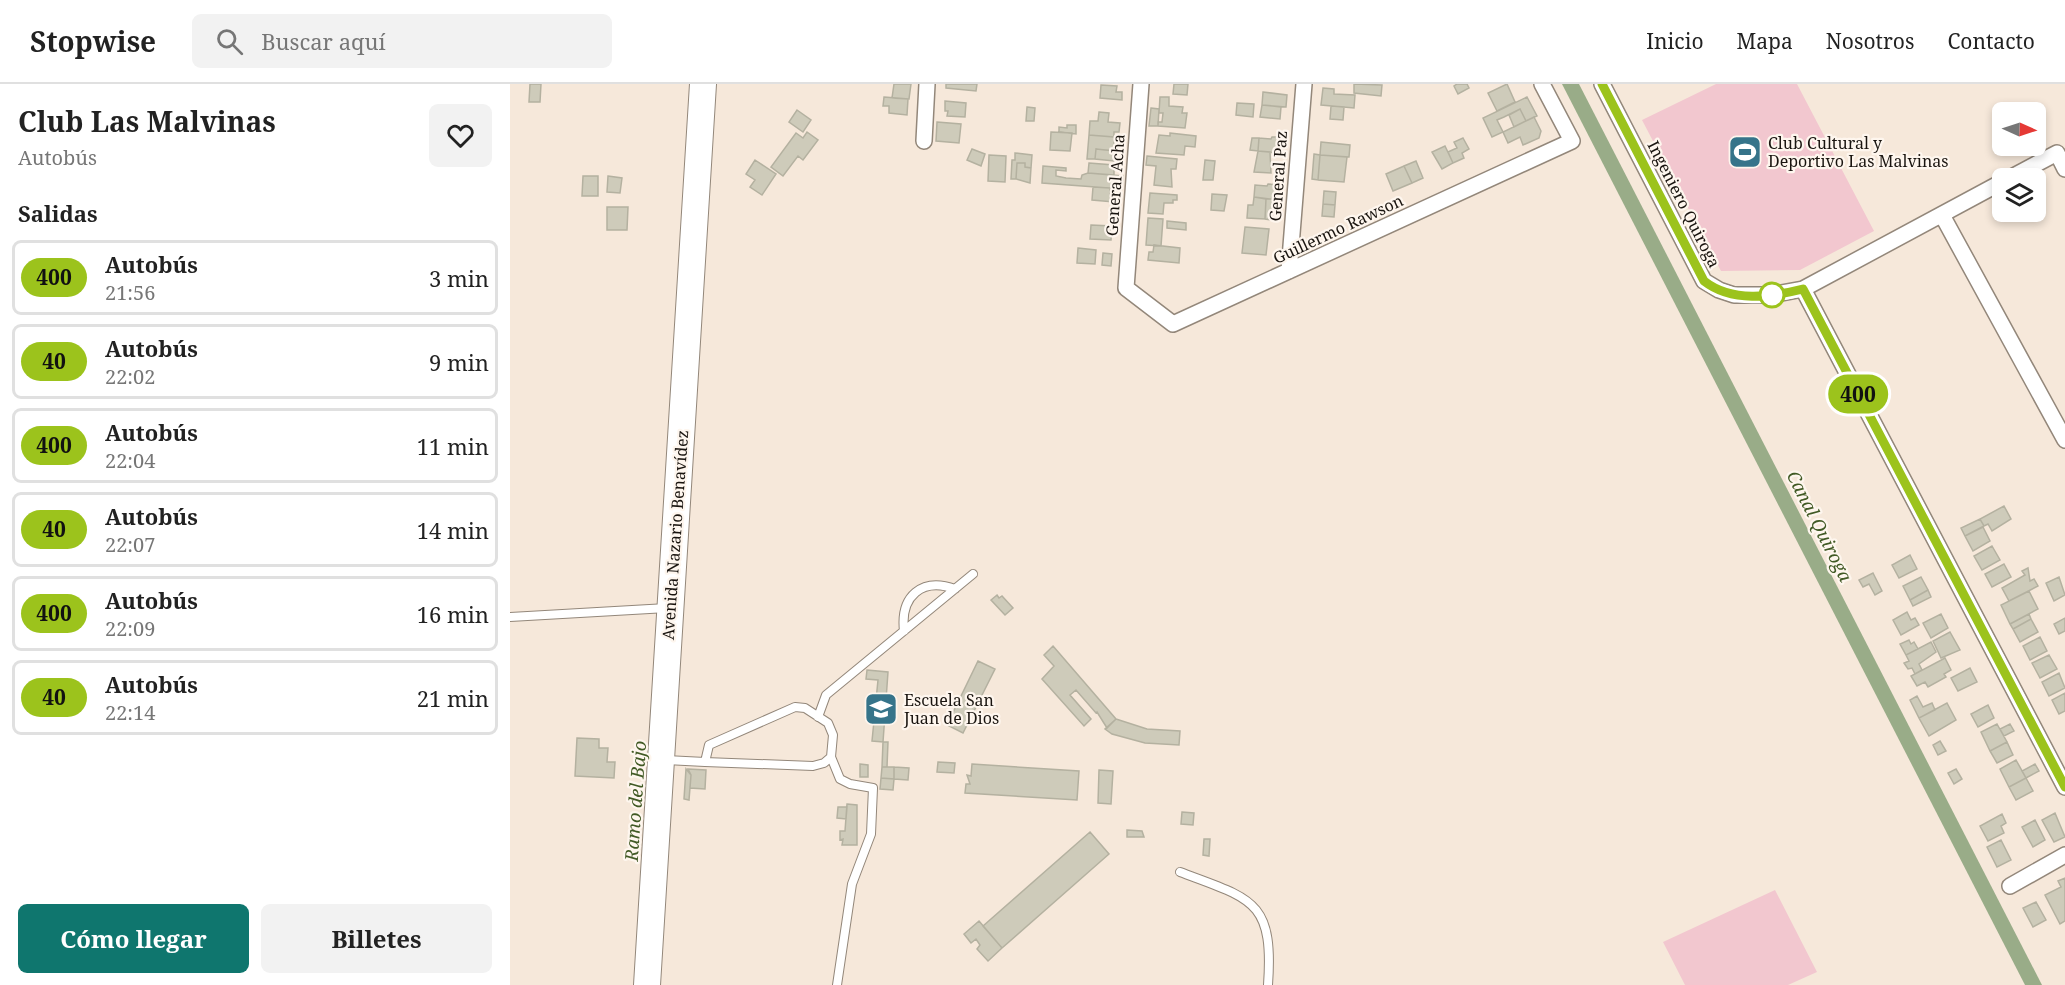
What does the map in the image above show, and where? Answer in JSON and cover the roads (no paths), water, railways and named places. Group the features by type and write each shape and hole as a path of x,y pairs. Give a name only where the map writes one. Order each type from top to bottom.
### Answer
{"main road":[{"name":"Avenida Nazario Benavídez","path":"647,985 703,84"}],"street":[{"path":"924,141 927,84"},
{"name":"General Acha","path":"1126,288 1141,84"},
{"name":"General Paz","path":"1289,271 1304,84"},
{"name":"Guillermo Rawson","path":"1126,288 1173,324 1572,141 1542,84"},
{"name":"Ingeniero Quiroga","path":"1602,84 1704,281 1719,290 1734,295 1771,295 1803,289 1992,188"},
{"path":"2029,168 2057,153 2065,169"},
{"path":"1942,215 2065,440"},
{"path":"1803,289 2065,787"},
{"path":"2010,886 2065,855"}],"lane":[{"path":"818,717 826,695 973,574"},
{"path":"904,631 902,617 906,603 915,592 928,586 942,585 955,589"},
{"path":"510,617 671,608"},
{"path":"705,762 709,745 795,707 805,708 828,723 833,735 831,757 840,779 850,784 873,788 870,834 852,884 837,985"},
{"path":"661,759 813,766 824,764 831,757"},
{"path":"1180,872 1237,893 1262,917 1269,944 1268,985"}],"place":[{"name":"Club Cultural y Deportivo Las Malvinas","path":"1745,152"},
{"name":"Escuela San Juan de Dios","path":"881,709"}],"water label":[{"name":"Canal Quiroga","path":"1820,526"},
{"name":"Ramo del Bajo","path":"635,801"}]}
